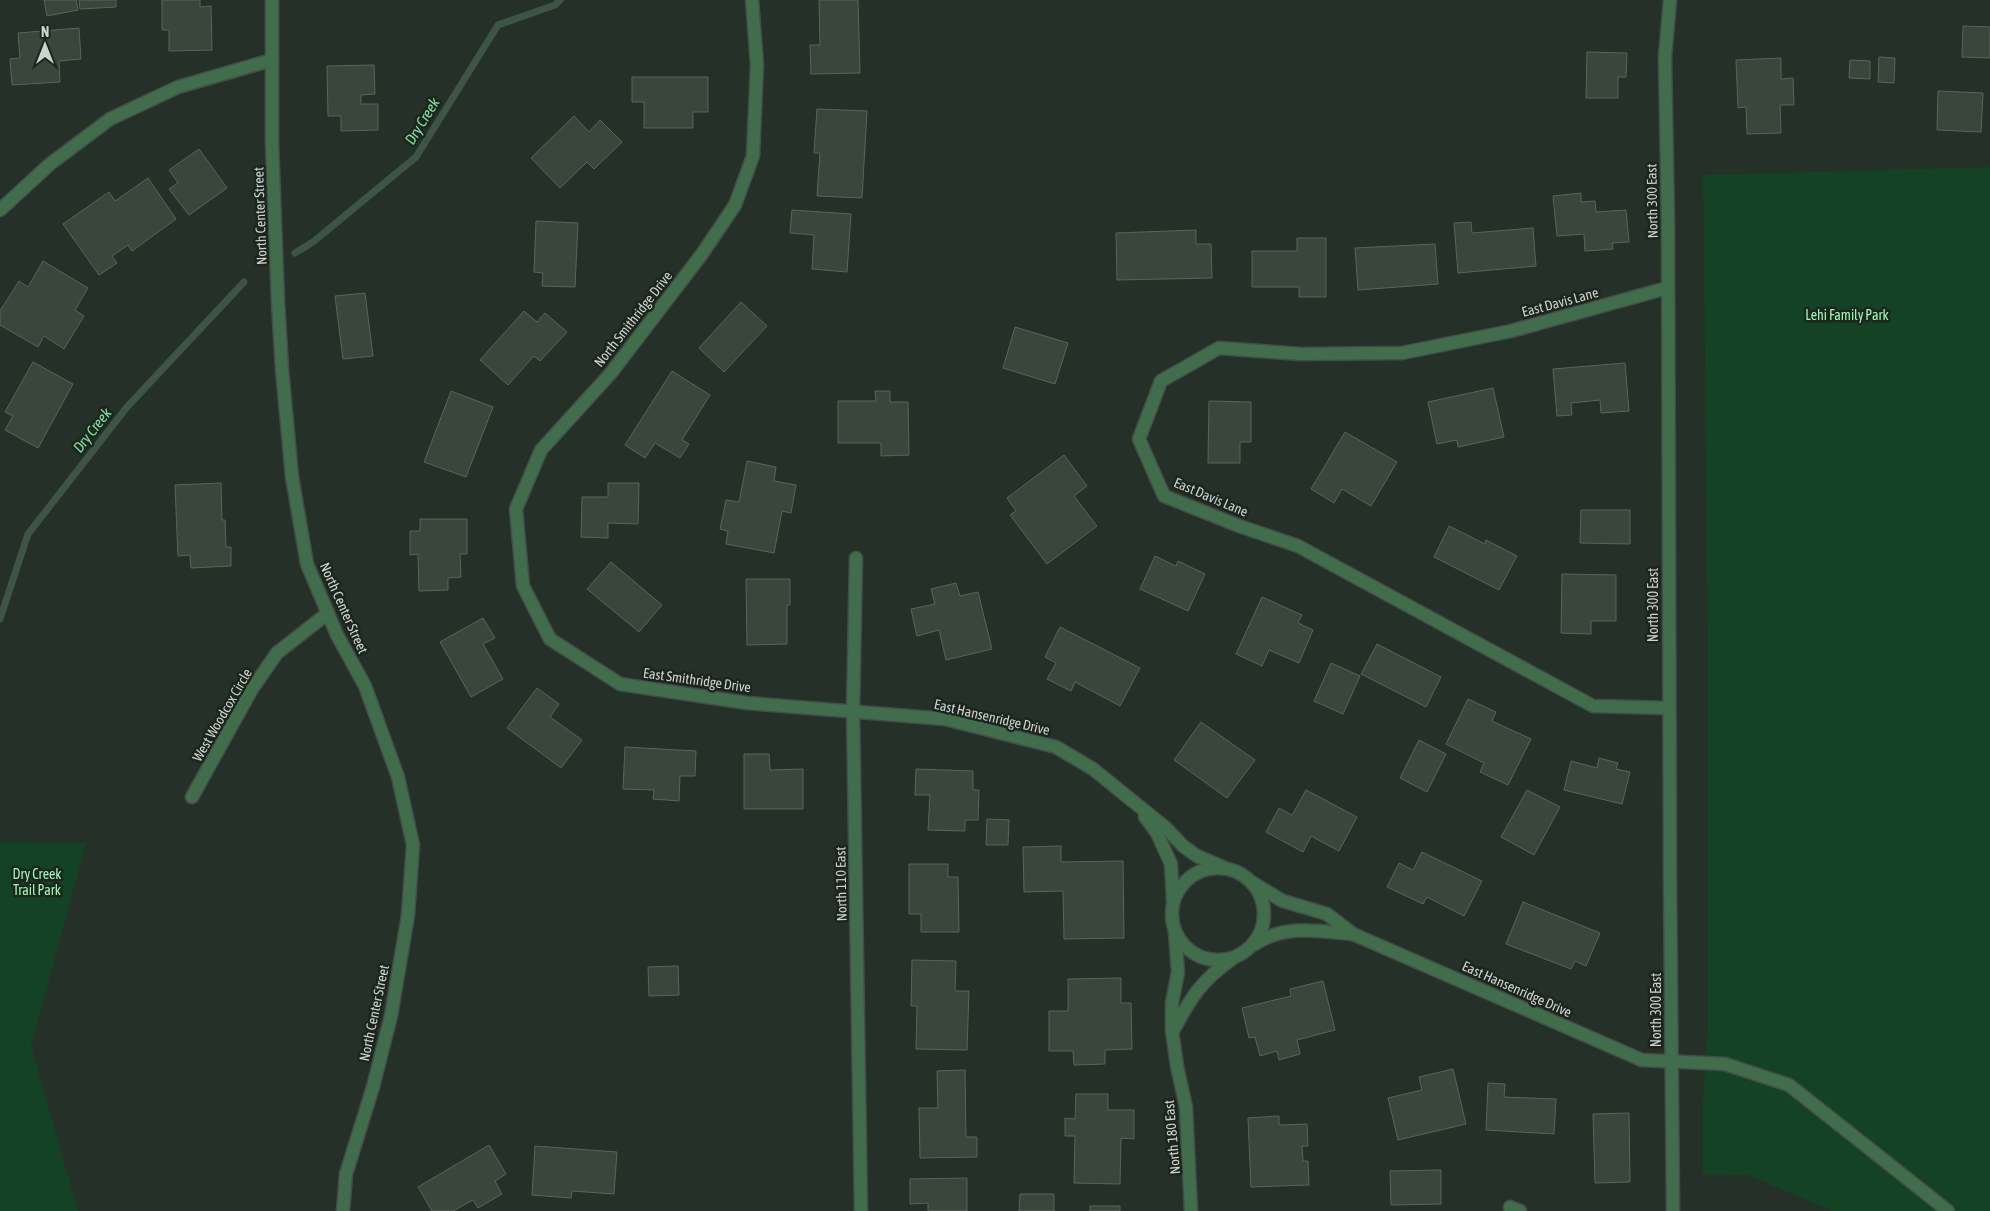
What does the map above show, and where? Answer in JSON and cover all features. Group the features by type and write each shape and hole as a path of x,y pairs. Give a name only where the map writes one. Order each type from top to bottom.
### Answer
{"street":[{"name":"North Center Street","path":"272,0 272,143 278,302 292,477 308,564 337,635 365,686 398,777 413,844 408,915 391,1016 373,1087 346,1174 343,1211"},
{"name":"North Smithridge Drive","path":"550,639 523,586 516,509 541,450 611,373 702,254 735,205 753,156 756,66 752,0"},
{"name":"North 300 East","path":"1670,0 1665,57 1668,223 1673,1211"},
{"path":"0,210 50,164 110,119 178,87 272,60"},
{"name":"East Davis Lane","path":"1667,288 1511,331 1402,353 1301,354 1219,348 1161,380 1139,439 1164,496 1239,526 1298,546 1593,706 1669,708"},
{"name":"North 110 East","path":"856,558 853,710 861,1211"},
{"name":"West Woodcox Circle","path":"192,797 252,689 277,653 328,613"},
{"name":"East Smithridge Drive","path":"550,639 620,684 747,703 853,710"},
{"name":"East Hansenridge Drive","path":"853,710 945,719 1056,747 1094,769 1166,828 1183,846 1197,856 1225,868"},
{"name":"East Hansenridge Drive","path":"1136,805 1157,832 1171,864 1173,905"},
{"path":"1172,1031 1200,985 1213,973 1241,954 1258,937 1264,918 1262,898 1251,882 1244,876 1225,868 1215,868 1196,874 1181,887 1173,905 1174,925 1182,942 1198,955 1217,960 1241,954"},
{"name":"East Hansenridge Drive","path":"1251,882 1283,901 1328,914 1353,934 1642,1060 1725,1064 1789,1086 1948,1211"},
{"name":"North 180 East","path":"1174,925 1178,972 1172,1003 1172,1031 1186,1107 1191,1211"},
{"name":"East Hansenridge Drive","path":"1241,954 1265,938 1280,932 1302,929 1353,934"}],"green space":[{"name":"Lehi Family Park","path":"1990,167 1990,1211 1832,1211 1748,1175 1703,1174 1703,1099 1708,1028 1708,647 1703,175"},
{"name":"Dry Creek Trail Park","path":"0,842 86,843 31,1046 78,1211 0,1211"}],"building":[{"path":"44,0 76,0 78,10 47,16"},
{"path":"79,0 116,0 116,7 80,9"},
{"path":"162,0 200,0 200,7 211,6 212,50 169,51 169,30 162,30"},
{"path":"819,0 858,0 860,73 811,74 810,45 820,45"},
{"path":"1963,26 1990,27 1990,58 1962,57"},
{"path":"79,28 81,59 59,61 60,82 12,85 10,59 20,58 18,33"},
{"path":"1587,52 1627,53 1626,77 1618,77 1618,98 1586,98"},
{"path":"1879,57 1895,58 1894,83 1878,82"},
{"path":"1781,58 1781,79 1793,78 1794,105 1780,105 1781,133 1747,134 1746,107 1738,108 1736,60"},
{"path":"1850,60 1870,61 1870,79 1849,78"},
{"path":"374,65 375,94 361,95 361,104 378,104 378,130 341,131 341,116 328,116 327,66"},
{"path":"632,77 708,77 708,112 693,112 693,128 644,128 644,102 632,102"},
{"path":"1938,91 1983,93 1981,132 1937,130"},
{"path":"817,109 867,111 862,198 817,196 820,153 814,153"},
{"path":"574,116 589,132 600,120 622,142 594,169 587,162 560,188 531,158"},
{"path":"199,149 227,188 189,215 169,189 178,183 169,170"},
{"path":"148,178 176,219 132,251 128,245 112,256 117,263 99,275 63,224 109,192 115,201"},
{"path":"1581,193 1581,202 1595,201 1596,212 1626,210 1629,242 1612,243 1613,249 1585,251 1584,234 1557,236 1553,196"},
{"path":"792,210 851,214 847,272 812,269 814,235 790,233"},
{"path":"536,221 578,223 575,287 542,286 543,273 534,272"},
{"path":"1471,222 1472,233 1533,228 1536,266 1458,273 1454,223"},
{"path":"1196,230 1196,244 1211,244 1212,278 1117,280 1116,233"},
{"path":"1297,238 1326,238 1326,297 1299,297 1299,287 1252,287 1252,251 1297,251"},
{"path":"1435,244 1438,284 1358,290 1355,248"},
{"path":"43,261 88,288 75,310 84,316 64,349 44,336 38,347 0,325 0,311 19,281 28,287"},
{"path":"365,293 373,356 343,359 335,296"},
{"path":"741,302 767,326 724,372 699,348"},
{"path":"524,311 537,322 545,313 567,332 540,361 534,356 508,385 480,360"},
{"path":"1015,327 1068,343 1055,384 1003,368"},
{"path":"33,362 73,384 38,448 5,430 13,416 5,412"},
{"path":"1625,363 1629,411 1601,413 1600,400 1571,403 1572,415 1557,416 1553,369"},
{"path":"672,371 710,395 682,440 689,444 680,458 655,443 645,458 625,445"},
{"path":"1493,388 1504,437 1458,447 1457,440 1437,444 1428,402"},
{"path":"451,391 493,407 466,477 424,462"},
{"path":"875,391 890,391 890,402 908,402 909,455 881,456 881,443 838,443 838,401 876,401"},
{"path":"1209,401 1251,402 1251,442 1240,442 1240,463 1208,463"},
{"path":"1345,432 1397,462 1371,506 1342,489 1334,503 1311,489"},
{"path":"1064,455 1087,486 1074,496 1097,526 1047,564 1010,515 1016,511 1007,498"},
{"path":"747,461 776,467 774,481 796,485 791,513 782,511 774,553 726,544 728,531 720,529 726,500 739,502"},
{"path":"221,483 222,520 225,520 226,547 231,547 231,566 191,568 190,555 178,556 175,485"},
{"path":"608,483 639,483 638,524 608,523 608,538 581,537 582,497 608,497"},
{"path":"1581,510 1630,510 1630,544 1580,543"},
{"path":"420,519 467,519 467,554 460,554 461,577 448,578 448,590 419,591 418,554 410,555 410,531 420,531"},
{"path":"1449,526 1485,544 1486,540 1517,556 1499,590 1434,557"},
{"path":"1155,556 1176,566 1178,561 1205,574 1188,611 1140,589"},
{"path":"611,562 662,605 639,632 587,589"},
{"path":"1562,574 1616,575 1616,621 1591,621 1591,634 1561,633"},
{"path":"746,579 790,579 790,605 787,605 787,644 747,645"},
{"path":"956,583 960,596 978,592 992,649 946,660 939,630 917,636 911,609 935,604 931,589"},
{"path":"1262,597 1302,615 1298,623 1313,630 1299,663 1269,650 1262,666 1236,654"},
{"path":"483,618 495,638 483,644 503,679 471,697 440,642"},
{"path":"1060,627 1140,668 1120,706 1075,682 1071,691 1047,679 1056,663 1045,657"},
{"path":"1377,644 1441,677 1426,707 1361,674"},
{"path":"1331,663 1360,676 1343,714 1314,701"},
{"path":"537,688 559,704 550,717 582,740 561,768 507,728"},
{"path":"1468,699 1496,712 1492,721 1531,739 1508,785 1480,772 1484,763 1446,744"},
{"path":"1201,722 1255,760 1227,798 1174,760"},
{"path":"1419,740 1446,754 1427,792 1400,778"},
{"path":"625,747 696,751 695,776 680,776 679,801 653,799 654,790 623,789"},
{"path":"744,754 769,754 770,770 803,769 803,809 744,809"},
{"path":"1599,758 1618,763 1616,769 1630,772 1622,804 1564,790 1571,761 1597,768"},
{"path":"916,769 973,771 973,790 979,790 978,820 965,820 965,831 928,830 930,795 915,795"},
{"path":"1306,790 1357,817 1339,851 1311,836 1303,852 1266,832 1279,808 1292,815"},
{"path":"1527,790 1560,807 1534,855 1501,837"},
{"path":"987,819 1009,820 1008,845 986,845"},
{"path":"1061,846 1061,862 1123,861 1124,938 1064,939 1063,891 1024,892 1023,847"},
{"path":"1422,852 1482,881 1464,916 1427,897 1423,904 1387,887 1399,863 1413,870"},
{"path":"909,864 948,864 948,877 958,877 959,932 921,932 921,914 909,914"},
{"path":"1523,902 1600,933 1586,966 1575,961 1571,969 1506,944"},
{"path":"912,960 956,961 955,991 969,991 967,1050 916,1049 917,1006 911,1006"},
{"path":"678,966 679,995 649,996 648,967"},
{"path":"1121,978 1121,1003 1131,1003 1132,1049 1105,1050 1105,1064 1074,1065 1073,1051 1049,1051 1049,1011 1068,1011 1068,979"},
{"path":"1323,981 1335,1030 1297,1040 1300,1054 1279,1060 1277,1051 1260,1056 1255,1037 1249,1038 1242,1008 1291,996 1290,989"},
{"path":"1453,1069 1466,1124 1398,1140 1388,1098 1422,1090 1419,1077"},
{"path":"965,1070 966,1137 977,1137 977,1157 920,1158 919,1108 938,1108 937,1071"},
{"path":"1488,1083 1505,1084 1504,1097 1556,1099 1554,1134 1486,1130"},
{"path":"1076,1094 1108,1094 1108,1110 1134,1110 1134,1139 1121,1138 1120,1184 1074,1183 1075,1136 1065,1136 1065,1118 1075,1119"},
{"path":"1629,1113 1630,1182 1595,1183 1593,1114"},
{"path":"1279,1116 1279,1125 1307,1124 1308,1146 1302,1146 1303,1161 1308,1161 1309,1185 1251,1187 1248,1118"},
{"path":"489,1145 506,1174 495,1181 502,1194 478,1208 473,1200 453,1211 432,1211 418,1187"},
{"path":"535,1146 617,1152 614,1194 572,1191 571,1198 532,1195"},
{"path":"1441,1170 1441,1204 1391,1205 1390,1171"},
{"path":"967,1178 967,1211 928,1211 928,1203 910,1204 910,1179"},
{"path":"1020,1194 1054,1194 1054,1211 1019,1211"},
{"path":"1090,1206 1120,1206 1120,1211 1090,1211"}],"waterway":[{"name":"Dry Creek","path":"295,253 313,242 416,157 498,25 555,5 560,0"},
{"name":"Dry Creek","path":"0,619 28,534 127,407 244,282"}]}
